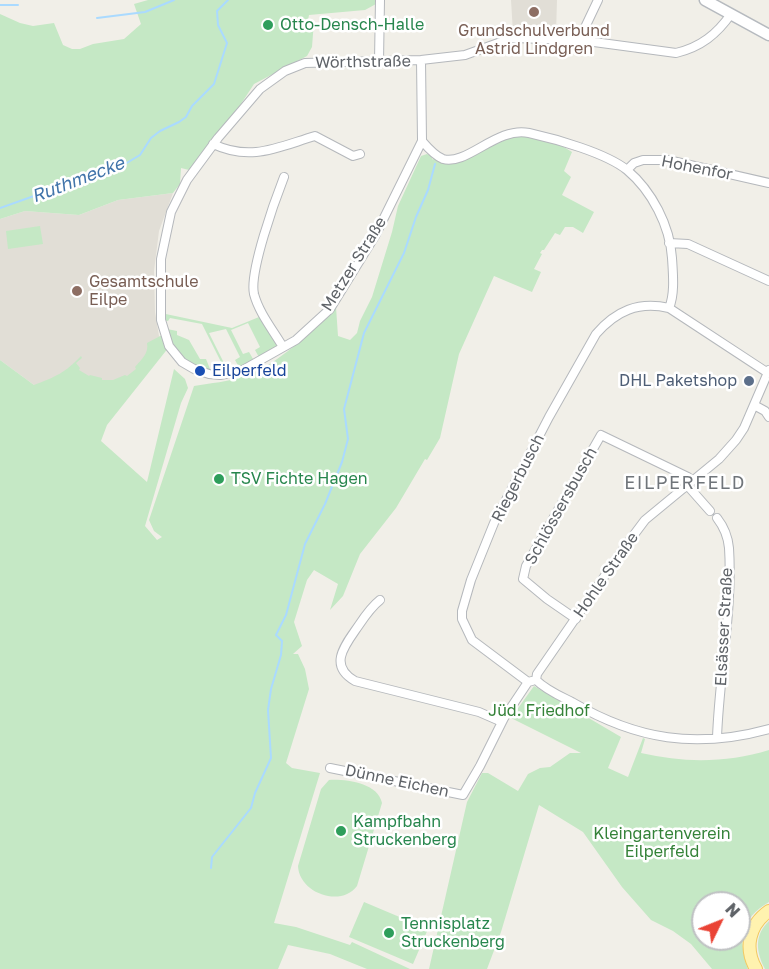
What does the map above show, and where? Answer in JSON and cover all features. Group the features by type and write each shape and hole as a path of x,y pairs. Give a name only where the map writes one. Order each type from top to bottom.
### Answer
{"main road":[{"path":"705,0 769,35"},
{"path":"756,969 751,959 749,937 758,920 769,911"}],"street":[{"path":"379,61 380,0"},
{"path":"579,40 598,0"},
{"name":"Wörthstraße","path":"283,347 237,373 216,374 194,369 182,362 172,352 166,341 161,320 161,259 171,212 187,180 213,144 260,89 285,71 305,63 421,60 465,55 512,38 579,40 676,53 715,34 731,14"},
{"name":"Metzer Straße","path":"283,347 296,340 330,309 375,236 422,141 421,60"},
{"path":"422,141 444,159 455,159 496,138 513,133 528,133 560,141 597,155 627,170 650,197 665,227 672,260 672,301 669,308 768,372"},
{"path":"213,144 222,149 253,154 315,136 353,156 360,154"},
{"name":"Hohenfor","path":"627,170 634,163 643,160 668,160 769,183"},
{"path":"283,347 257,303 252,281 284,177"},
{"path":"669,243 688,244 769,281"},
{"name":"Riegerbusch","path":"669,308 635,306 610,319 596,334 526,461 482,551 464,601 462,619 472,640 532,681 591,714 622,727 654,736 678,739 746,735 769,729"},
{"name":"Hohle Straße","path":"463,795 502,722 624,548 645,520 719,459 736,440 768,372"},
{"path":"754,405 765,411 769,417"},
{"name":"Schlössersbusch","path":"576,619 546,599 523,579 526,566 601,435 688,477 690,483"},
{"path":"690,483 710,511"},
{"name":"Elsässer Straße","path":"717,518 723,526 729,547 728,609 717,738"},
{"path":"380,600 372,606 343,649 340,662 343,671 350,678 363,683 479,712 502,722"},
{"name":"Dünne Eichen","path":"330,768 463,795"}],"shaded area":[{"name":"Grundschulverbund Astrid Lindgren","path":"511,0 557,0 556,34 513,33"},
{"name":"Gesamtschule Eilpe","path":"173,193 159,231 154,271 155,312 159,336 169,346 104,428 34,385 0,360 0,219 25,211 79,215 118,200"}],"green space":[{"path":"148,0 377,0 376,4 365,10 309,15 308,20 314,21 312,47 307,56 254,84 237,110 189,170 181,168 180,184 173,193 118,200 79,215 25,211 0,219 0,14 33,26 54,23 63,45 72,49 80,49 93,44 124,39 141,24 134,4"},
{"path":"513,133 560,141 556,145 559,144 572,152 564,171 571,177 562,195 594,212 583,233 573,227 565,227 560,235 555,233 540,253 542,254 534,269 541,272 532,292 494,276 459,354 440,438 396,508 360,554 343,596 330,610 338,584 314,570 307,580 294,622 302,646 293,654 298,654 305,669 309,689 286,763 292,768 320,773 274,923 296,927 350,945 352,942 410,969 367,969 330,954 288,945 278,969 0,969 0,360 34,385 59,374 81,356 82,358 76,363 79,370 89,376 102,378 102,380 113,380 127,376 136,369 135,367 146,353 147,343 164,334 162,328 177,331 177,335 189,340 200,359 206,359 212,374 194,369 169,347 107,425 101,441 147,482 174,369 185,379 188,388 181,403 145,526 157,540 162,537 154,531 149,520 194,386 238,378 269,364 293,347 336,307 338,336 350,340 357,333 360,321 372,297 398,206 421,156 427,154 433,160 435,154 455,159"},
{"path":"40,226 43,244 8,249 6,231"},
{"path":"161,313 232,328 264,315 283,347 261,361 255,350 260,347 248,323 231,330 243,354 249,352 256,364 241,371 235,360 240,357 226,329 209,333 225,365 230,364 234,373 220,375 217,366 222,364 202,324 170,318 168,321 161,320"},
{"path":"534,686 621,737 608,768 628,777 643,738 645,739 641,753 673,759 721,759 769,750 769,902 751,917 751,891 691,891 691,944 673,931 651,920 622,887 583,832 539,805 501,932 487,969 429,969 467,802 482,773 488,773 518,791 528,774 540,768 550,767 570,753 581,753 511,718"},
{"name":"Kampfbahn Struckenberg","path":"329,780 344,780 368,787 379,796 382,803 357,886 350,893 341,896 322,894 313,890 300,876 298,866 321,789"},
{"name":"Tennisplatz Struckenberg","path":"364,902 428,929 413,964 349,937"},
{"path":"769,921 769,969 765,969 758,944 761,932"},
{"path":"697,951 743,951 748,969 712,969"}],"waterway":[{"path":"97,18 145,12 174,0"},
{"name":"Ruthmecke","path":"0,208 48,191 55,191 89,173 120,167 140,155 151,138 160,131 186,117 192,106 214,84 227,43 218,25 217,11 228,0"},
{"path":"0,5 18,5"},
{"path":"211,868 212,857 251,808 255,793 271,758 268,710 271,689 281,655 282,641 276,635 286,615 305,544 342,462 348,439 344,409 364,333 404,253 428,190 435,164"}],"place":[{"name":"Grundschulverbund Astrid Lindgren","path":"534,12"},
{"name":"Otto-Densch-Halle","path":"268,25"},
{"name":"Gesamtschule Eilpe","path":"77,291"},
{"name":"Eilperfeld","path":"200,371"},
{"name":"DHL Paketshop","path":"749,381"},
{"name":"TSV Fichte Hagen","path":"219,479"},
{"name":"Kampfbahn Struckenberg","path":"341,831"},
{"name":"Tennisplatz Struckenberg","path":"389,933"}],"district":[{"name":"EILPERFELD","path":"685,483"}],"park label":[{"name":"Jüd. Friedhof","path":"539,711"},
{"name":"Kleingartenverein Eilperfeld","path":"662,843"}]}
